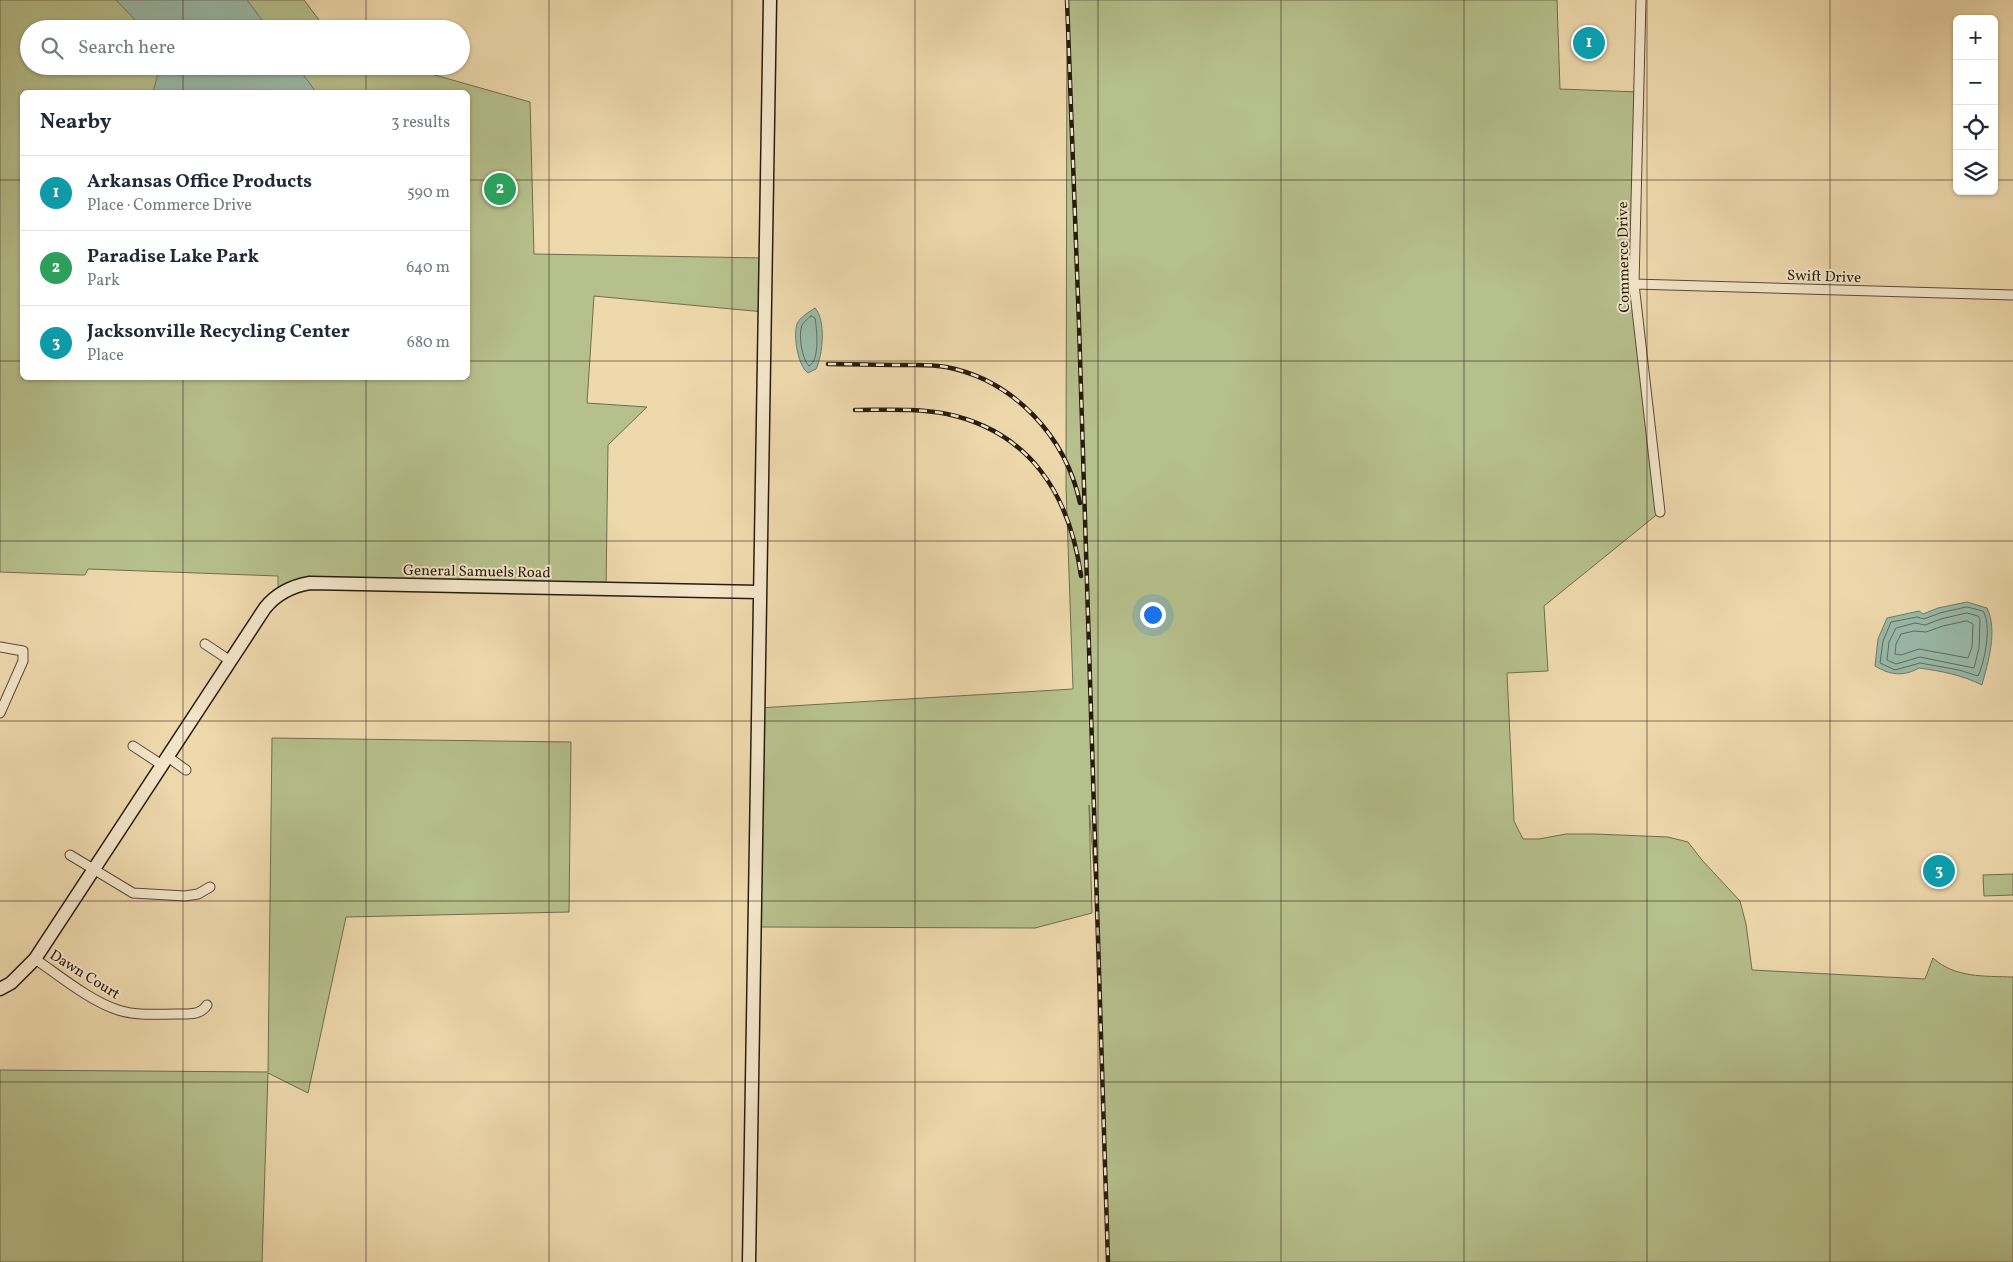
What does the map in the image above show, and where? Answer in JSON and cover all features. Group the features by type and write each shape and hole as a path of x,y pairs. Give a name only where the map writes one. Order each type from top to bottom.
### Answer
{"street":[{"path":"749,1262 770,0"},
{"name":"Commerce Drive","path":"1641,0 1634,284 1660,512"},
{"name":"Swift Drive","path":"1634,284 2013,295"},
{"name":"General Samuels Road","path":"0,989 11,983 35,959 230,660 270,602 288,589 310,583 759,592"},
{"path":"205,644 230,660"},
{"path":"0,647 24,651 24,657 0,713"},
{"path":"133,746 186,770"},
{"path":"70,855 133,893 185,896 198,894 210,888"},
{"name":"Dawn Court","path":"35,959 86,993 119,1010 140,1014 191,1014 202,1011 207,1005"}],"green space":[{"path":"0,0 304,0 319,20 20,20 20,75 435,75 530,102 534,254 765,258 764,312 594,296 587,403 647,407 608,445 606,590 310,583 278,595 278,576 88,569 85,575 0,572"},
{"path":"1067,0 1557,0 1560,89 1639,92 1634,284 1660,512 1544,606 1548,671 1507,673 1514,821 1523,839 1539,839 1566,834 1595,834 1668,837 1688,842 1740,901 1746,924 1752,970 1925,979 1933,958 1942,965 1960,973 2013,977 2013,1262 1108,1262 1097,911 1089,805 1092,913 1035,928 754,927 758,708 1073,689 1066,486"},
{"path":"272,738 571,742 569,912 346,917 308,1093 268,1073 262,1262 0,1262 0,1070 268,1072"},
{"path":"2013,874 2013,895 1984,896 1983,875"}],"water":[{"path":"116,0 247,0 262,20 135,20"},
{"path":"158,75 304,75 315,90 154,90"},
{"path":"815,308 821,321 822,347 816,369 808,373 799,358 796,329 800,319"},
{"path":"1967,602 1987,608 1992,626 1991,646 1982,685 1959,676 1919,668 1907,673 1897,674 1875,666 1878,639 1887,618 1919,611 1923,614 1938,608"}],"railway":[{"path":"1067,0 1108,1262"},
{"path":"828,364 940,366 971,374 994,384 1015,398 1049,434 1063,456 1073,479 1080,503"},
{"path":"855,410 936,412 976,423 1002,436 1023,452 1041,472 1056,494 1076,547 1081,576"}],"place":[{"name":"Arkansas Office Products","path":"1589,43"},
{"name":"Paradise Lake Park","path":"500,189"},
{"name":"Jacksonville Recycling Center","path":"1939,871"}]}
